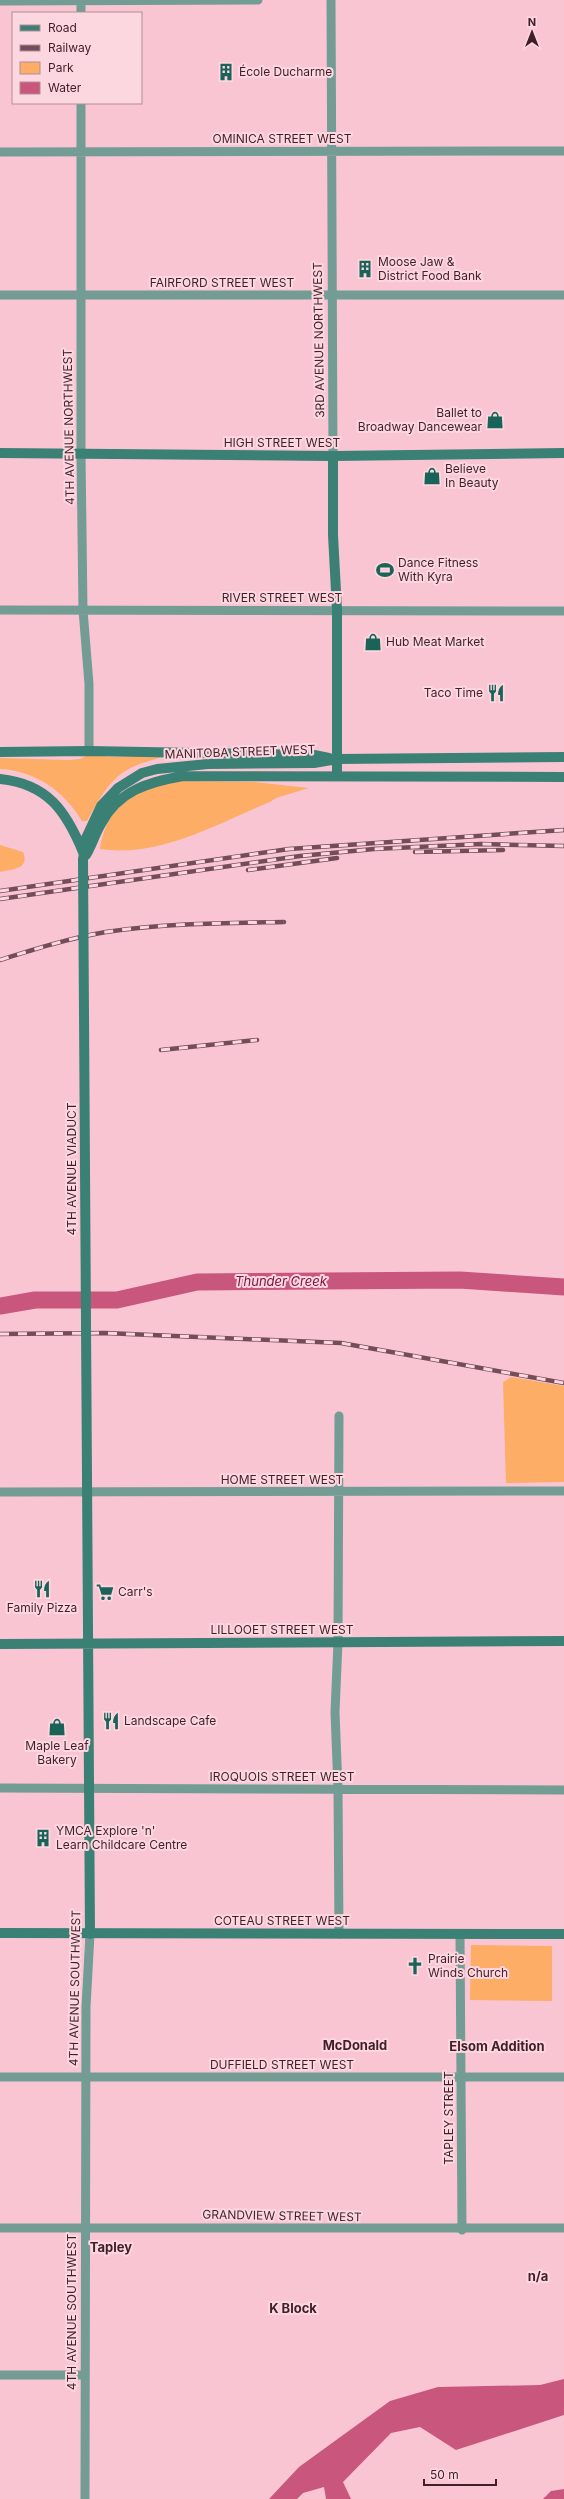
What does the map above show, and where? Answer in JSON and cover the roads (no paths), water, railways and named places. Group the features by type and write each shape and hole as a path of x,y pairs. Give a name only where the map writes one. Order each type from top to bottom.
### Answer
{"main road":[{"name":"HIGH STREET WEST","path":"0,453 333,456 564,453"},
{"name":"3RD AVENUE NORTHWEST","path":"333,456 333,535 337,610 337,776"},
{"path":"0,752 89,751 314,755 337,759"},
{"name":"MANITOBA STREET WEST","path":"83,856 90,827 101,806 118,788 142,773 157,769 208,764 314,763 337,759 564,757"},
{"name":"MANITOBA STREET WEST","path":"83,856 100,824 113,805 128,792 150,783 183,776 564,777"},
{"path":"0,779 31,788 52,800 66,816 83,856"},
{"name":"4TH AVENUE VIADUCT","path":"83,856 87,1478"},
{"name":"4TH AVENUE SOUTHWEST","path":"87,1478 90,1934"},
{"name":"LILLOOET STREET WEST","path":"0,1644 564,1641"},
{"name":"COTEAU STREET WEST","path":"0,1933 564,1934"}],"street":[{"path":"0,1 258,0"},
{"name":"3RD AVENUE NORTHWEST","path":"331,0 333,151 333,456"},
{"path":"81,1 81,12"},
{"name":"4TH AVENUE NORTHWEST","path":"81,104 81,454 83,610 89,684 89,751"},
{"name":"OMINICA STREET WEST","path":"0,152 564,151"},
{"name":"FAIRFORD STREET WEST","path":"0,295 564,295"},
{"name":"RIVER STREET WEST","path":"0,610 564,610"},
{"path":"339,1416 338,1642 336,1712 339,1934"},
{"name":"HOME STREET WEST","path":"0,1492 564,1491"},
{"name":"IROQUOIS STREET WEST","path":"0,1788 89,1790 564,1790"},
{"name":"4TH AVENUE SOUTHWEST","path":"85,2499 85,2375 87,2304 85,2226 86,2077 90,1934"},
{"name":"TAPLEY STREET","path":"460,1934 462,2230"},
{"name":"DUFFIELD STREET WEST","path":"0,2077 564,2077"},
{"name":"GRANDVIEW STREET WEST","path":"0,2228 85,2226 462,2230 564,2228"},
{"path":"0,2375 85,2375"}],"water":[{"path":"564,2379 564,2415 456,2450 420,2427 391,2433 343,2482 351,2499 326,2499 324,2487 303,2493 297,2499 269,2499 299,2467 390,2401 438,2387 540,2385"},
{"path":"564,2489 564,2499 543,2499 551,2491"}],"waterway":[{"name":"Thunder Creek","path":"0,1306 35,1300 117,1300 197,1282 460,1280 564,1287"}],"railway":[{"path":"0,891 289,849 564,830"},
{"path":"0,899 300,856 374,849 481,844 564,846"},
{"path":"415,852 503,850"},
{"path":"248,870 337,858"},
{"path":"0,960 79,937 128,929 195,924 284,922"},
{"path":"161,1050 257,1040"},
{"path":"0,1334 105,1333 341,1343 564,1383"}],"place":[{"name":"École Ducharme","path":"226,72"},
{"name":"Moose Jaw & District Food Bank","path":"365,269"},
{"name":"Ballet to Broadway Dancewear","path":"495,420"},
{"name":"Believe In Beauty","path":"432,476"},
{"name":"Dance Fitness With Kyra","path":"385,570"},
{"name":"Hub Meat Market","path":"373,642"},
{"name":"Taco Time","path":"496,693"},
{"name":"Family Pizza","path":"42,1589"},
{"name":"Carr's","path":"105,1592"},
{"name":"Landscape Cafe","path":"111,1721"},
{"name":"Maple Leaf Bakery","path":"57,1727"},
{"name":"YMCA Explore 'n' Learn Childcare Centre","path":"43,1838"},
{"name":"Prairie Winds Church","path":"415,1966"}],"district":[{"name":"McDonald","path":"355,2045"},
{"name":"Elsom Addition","path":"497,2046"},
{"name":"Tapley","path":"111,2247"},
{"name":"n/a","path":"538,2276"},
{"name":"K Block","path":"293,2308"}]}
